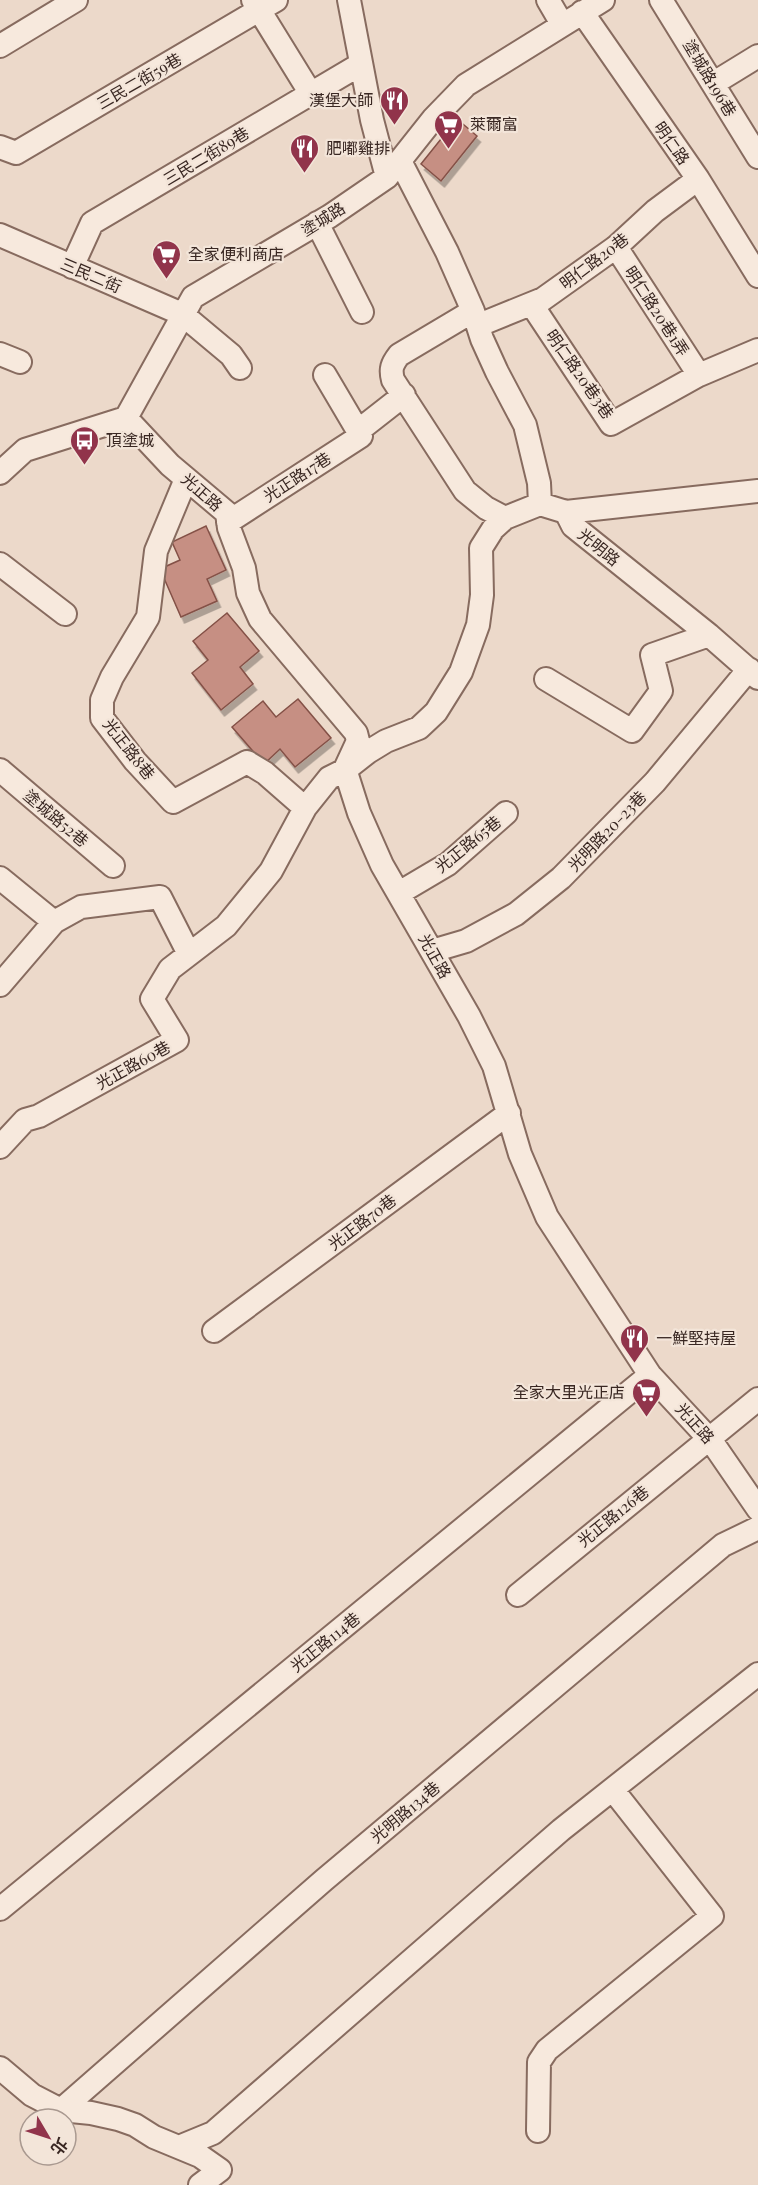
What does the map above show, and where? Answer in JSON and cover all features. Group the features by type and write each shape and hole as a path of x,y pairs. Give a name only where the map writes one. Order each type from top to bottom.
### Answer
{"street":[{"path":"0,46 76,0"},
{"path":"349,0 372,120 393,169 447,252 476,318 482,339 525,425 539,483 540,504"},
{"path":"548,0 562,24"},
{"name":"塗城路","path":"126,418 193,297 317,223 393,169 433,119 466,85 603,0"},
{"name":"塗城路196巷","path":"662,0 758,157"},
{"path":"263,3 311,94"},
{"name":"三民二街59巷","path":"0,147 16,153 263,3"},
{"name":"明仁路","path":"582,12 698,179 758,276"},
{"path":"714,83 758,56"},
{"name":"三民二街89巷","path":"72,267 92,223 361,64"},
{"name":"明仁路20巷","path":"476,318 532,305 615,247 655,211 698,179"},
{"path":"317,223 362,312"},
{"name":"三民二街","path":"2,241 72,267 182,314 239,358"},
{"name":"明仁路20巷1弄","path":"615,247 699,375"},
{"name":"明仁路20巷3巷","path":"532,305 611,424 699,375"},
{"path":"476,318 399,355 392,365 393,380 465,491 486,508 505,518 540,504 566,512"},
{"path":"699,375 758,350"},
{"path":"325,375 358,431"},
{"name":"光正路17巷","path":"228,522 361,436 358,431 404,395"},
{"path":"0,473 25,450 126,418"},
{"name":"光正路","path":"126,418 186,479 227,513 244,568 248,593 260,619 356,733 358,741 345,770 359,813 382,865 469,1016 494,1066 520,1154 547,1217 650,1375 752,1483 758,1509"},
{"name":"光正路8巷","path":"186,479 156,551 148,617 112,677 102,700 102,718 135,761 173,802 247,762 265,773 305,808"},
{"name":"光明路","path":"753,673 573,526 566,512 758,491"},
{"name":"光正路60巷","path":"0,1147 25,1120 39,1116 177,1040 152,999 170,969 226,926 271,871 305,808 329,778 345,770 386,741 412,731 427,721 443,701 461,672 478,625 482,595 481,548 493,529 505,518"},
{"path":"0,564 65,614"},
{"path":"546,679 632,731 660,691 652,654 709,635"},
{"name":"光明路20-23巷","path":"432,951 466,940 516,914 561,878 655,782 753,673"},
{"name":"塗城路52巷","path":"0,770 113,866"},
{"name":"光正路65巷","path":"399,893 448,864 506,813"},
{"path":"0,878 54,921"},
{"path":"0,985 54,921 81,907 160,897 189,954"},
{"name":"光正路70巷","path":"214,1331 509,1113"},
{"name":"光正路114巷","path":"0,1909 650,1375"},
{"name":"光正路126巷","path":"518,1595 758,1399"},
{"name":"光明路134巷","path":"64,2107 324,1880 723,1545 758,1528"},
{"path":"179,2146 213,2133 561,1830 758,1674"},
{"path":"538,2131 539,2062 547,2050 712,1916 613,1790"},
{"path":"0,2068 33,2095 55,2107"},
{"path":"78,2112 118,2119 135,2125 154,2137 200,2156 220,2170 200,2185"}],"building":[{"name":"萊爾富","path":"457,119 477,136 441,181 421,164"},
{"path":"206,526 226,570 207,579 217,601 181,617 160,569 180,560 172,542"},
{"path":"227,613 259,651 240,667 253,684 221,710 192,673 208,660 193,641"},
{"path":"298,699 331,738 295,767 280,749 264,764 232,727 263,701 276,717"}],"place":[{"name":"漢堡大師","path":"394,126"},
{"name":"萊爾富","path":"449,150"},
{"name":"肥嘟雞排","path":"305,174"},
{"name":"全家便利商店","path":"167,280"},
{"name":"頂塗城","path":"85,466"},
{"name":"一鮮堅持屋","path":"635,1364"},
{"name":"全家大里光正店","path":"646,1418"}]}
